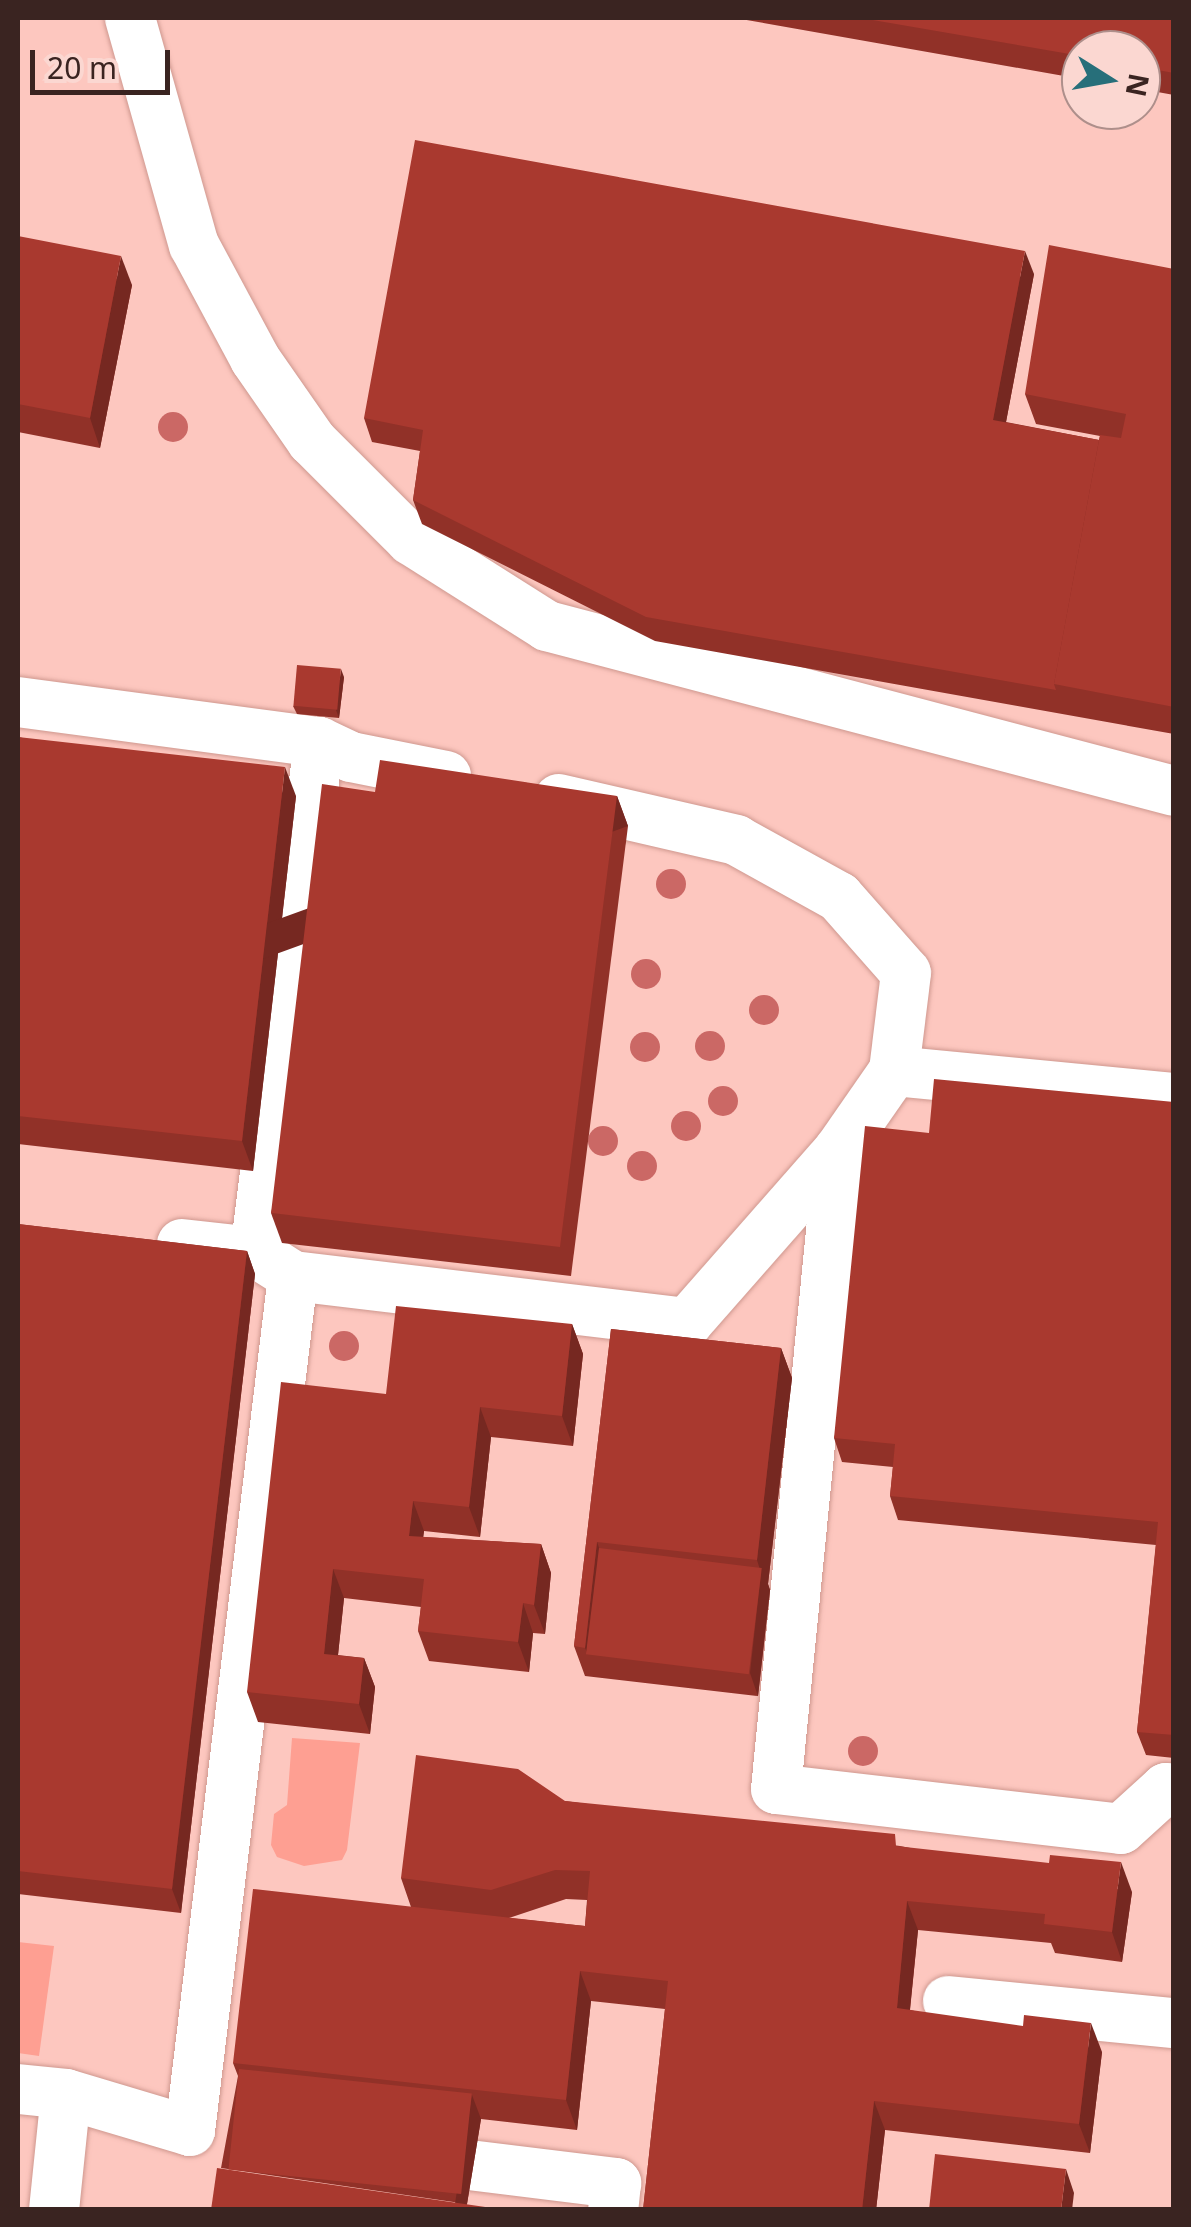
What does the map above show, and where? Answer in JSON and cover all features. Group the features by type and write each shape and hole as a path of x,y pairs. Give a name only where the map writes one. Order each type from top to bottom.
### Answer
{"lane":[{"path":"130,18 194,245 255,359 312,441 411,540 547,626 1174,791"},
{"path":"18,702 319,742 351,757 736,840 839,897 906,973 894,1071 840,1150 687,1323 274,1264 136,1240"},
{"path":"18,2088 66,2094 210,2134 274,1264 319,742"},
{"path":"894,1071 1174,1098"},
{"path":"840,1150 776,1788 1121,1828 1166,1788 1174,1788"},
{"path":"948,2001 1174,2023"},
{"path":"54,2210 66,2094"},
{"path":"364,2152 616,2182 612,2210"}],"shaded area":[{"path":"18,18 1173,18 1173,2209 18,2209"},
{"path":"292,1738 360,1743 347,1850 342,1860 304,1866 277,1857 271,1845 274,1814 287,1805"},
{"path":"18,1942 54,1946 39,2056 18,2053"}],"building":[{"path":"861,18 1174,18 1174,73 1161,71 1161,30 1061,30 1061,53"},
{"path":"415,140 1025,251 993,420 1099,440 1056,690 646,617 413,500 423,430 364,418"},
{"path":"18,236 121,256 90,418 18,404"},
{"path":"1049,245 1174,269 1174,707 1054,684 1100,435 1121,438 1126,414 1025,394"},
{"path":"297,665 341,669 337,710 293,706"},
{"path":"18,737 285,767 242,1141 18,1116"},
{"path":"380,760 617,796 560,1247 271,1213 322,784 375,792"},
{"path":"934,1079 1174,1102 1174,1735 1137,1732 1158,1522 890,1496 895,1444 834,1438 865,1126 929,1133"},
{"path":"18,1224 247,1251 172,1889 18,1871"},
{"path":"396,1306 572,1324 562,1416 480,1407 469,1507 413,1501 409,1536 541,1544 534,1605 523,1603 518,1642 418,1631 424,1579 333,1569 324,1654 364,1658 359,1704 247,1692 281,1382 386,1394"},
{"path":"611,1329 781,1348 757,1560 597,1542 585,1648 574,1646"},
{"path":"599,1548 762,1568 749,1674 586,1654"},
{"path":"416,1755 518,1769 565,1801 895,1834 896,1846 1049,1863 1050,1855 1121,1862 1112,1932 1044,1924 1045,1914 907,1901 897,2008 1023,2026 1024,2015 1091,2023 1079,2124 874,2101 862,2210 643,2210 668,1981 580,1971 566,2100 233,2063 253,1889 585,1926 590,1871 555,1870 491,1890 401,1878"},
{"path":"239,2069 472,2093 461,2194 228,2169"},
{"path":"935,2154 1066,2169 1061,2210 929,2210"},
{"path":"217,2168 506,2210 211,2210"}]}
